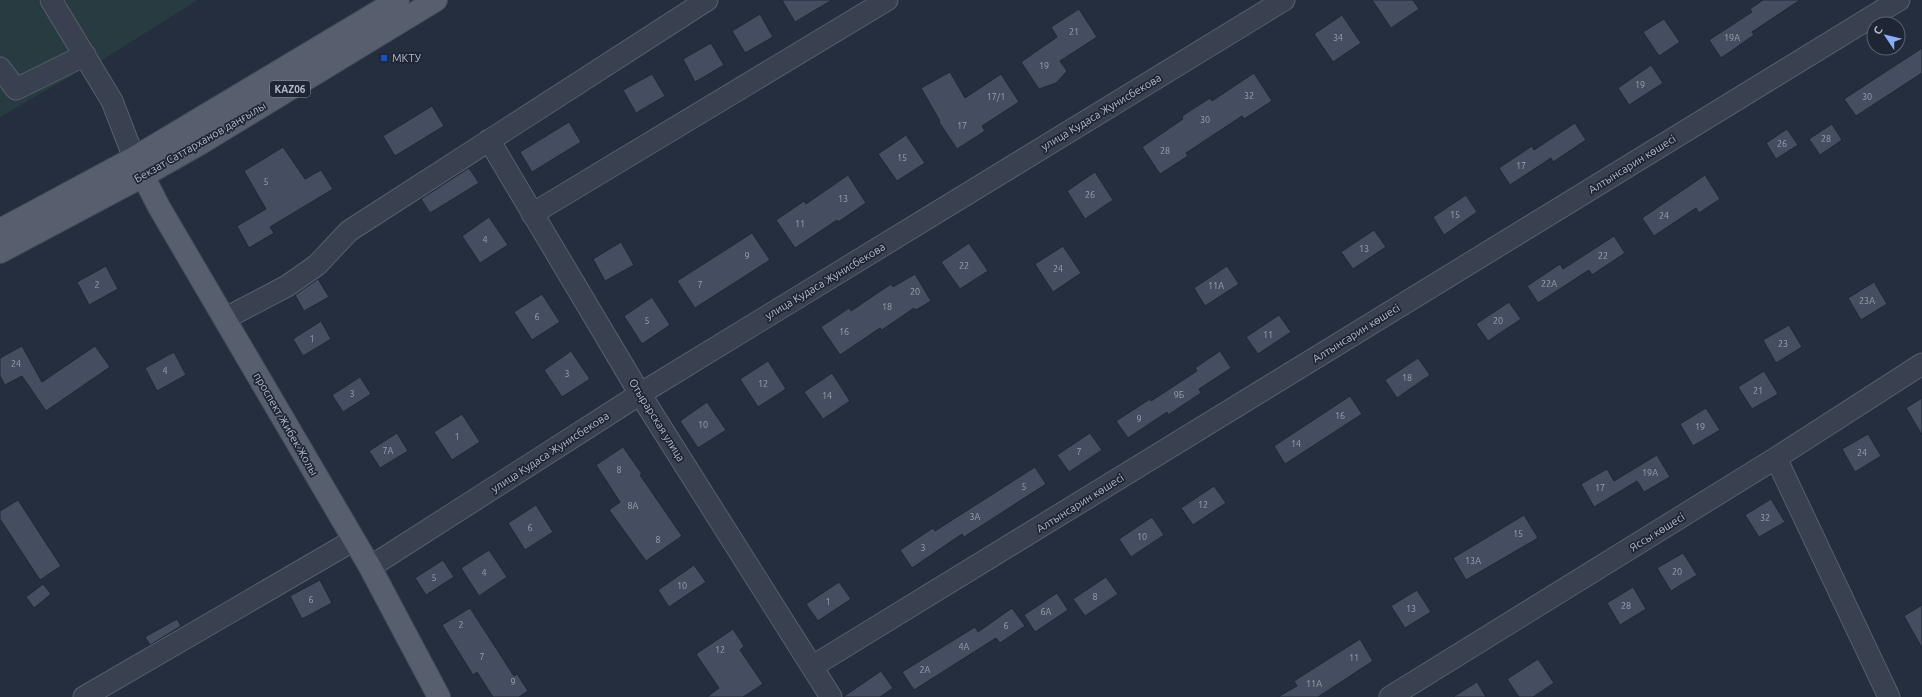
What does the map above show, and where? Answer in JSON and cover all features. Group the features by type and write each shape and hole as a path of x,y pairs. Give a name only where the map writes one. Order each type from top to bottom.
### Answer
{"main road":[{"name":"Бекзат Саттарханов даңғылы","path":"0,252 139,167 398,0"},
{"name":"Бекзат Саттарханов даңғылы","path":"0,230 139,167 201,143 436,0"},
{"name":"проспект Жибек Жолы","path":"139,167 159,207 370,567 435,695"}],"street":[{"path":"51,0 112,101 139,167"},
{"path":"224,319 287,286 317,265 349,231 707,0"},
{"path":"532,214 887,0"},
{"name":"улица Кудаса Жунисбекова","path":"370,567 640,394 1284,0"},
{"name":"Алтынсарин көшесі","path":"813,666 1899,0"},
{"path":"0,68 16,89 85,55"},
{"name":"Отырарская улица","path":"489,140 640,394 813,666 831,697"},
{"name":"Яссы көшесі","path":"1390,697 1776,458 1922,364"},
{"path":"1776,458 1889,697"},
{"path":"84,697 354,540"}],"green space":[{"path":"0,0 38,0 76,59 73,75 0,117"},
{"path":"62,0 198,0 99,62"}],"building":[{"path":"782,0 832,0 795,22"},
{"path":"1372,0 1413,0 1419,9 1391,28"},
{"path":"1763,0 1800,0 1752,32 1754,35 1721,58 1709,40 1752,12 1750,9"},
{"path":"1079,9 1097,37 1060,61 1067,71 1056,83 1039,89 1021,62 1057,37 1051,27"},
{"path":"760,14 773,37 745,53 732,31"},
{"path":"1342,15 1361,43 1333,62 1314,34"},
{"path":"1664,19 1680,42 1659,56 1643,32"},
{"path":"711,43 724,65 695,82 683,59"},
{"path":"1922,48 1922,73 1856,116 1844,99"},
{"path":"1651,65 1663,83 1629,105 1618,88"},
{"path":"950,72 965,98 1001,74 1019,102 982,126 985,131 957,149 939,122 940,121 921,88"},
{"path":"1254,73 1272,101 1244,119 1242,116 1186,153 1188,156 1160,174 1142,147 1183,119 1182,116 1210,98 1212,101"},
{"path":"652,74 665,96 636,113 623,90"},
{"path":"432,106 444,126 395,156 383,136"},
{"path":"569,122 581,142 532,172 520,152"},
{"path":"1575,123 1586,140 1553,162 1551,158 1510,185 1499,168 1532,146 1534,150"},
{"path":"1832,124 1842,140 1820,155 1809,139"},
{"path":"1787,129 1798,145 1776,159 1766,143"},
{"path":"906,135 925,163 897,181 878,154"},
{"path":"283,147 305,179 321,170 333,189 270,227 274,233 249,248 237,226 266,209 244,171"},
{"path":"469,168 479,183 430,213 421,199"},
{"path":"1095,172 1113,200 1085,219 1067,191"},
{"path":"848,175 866,203 795,248 776,220 804,201 806,204"},
{"path":"1705,175 1720,199 1699,213 1696,208 1654,236 1642,218"},
{"path":"1466,195 1477,212 1444,235 1433,217"},
{"path":"489,217 508,245 480,263 462,236"},
{"path":"1374,230 1386,247 1353,269 1341,252"},
{"path":"752,233 770,260 695,308 677,281"},
{"path":"1614,236 1625,253 1592,275 1589,270 1538,303 1527,286 1560,264 1563,269"},
{"path":"621,242 634,265 605,281 593,259"},
{"path":"969,243 988,271 960,289 941,262"},
{"path":"1063,246 1081,273 1053,292 1035,264"},
{"path":"106,266 118,289 89,305 77,282"},
{"path":"1227,266 1239,284 1205,306 1194,288"},
{"path":"915,274 931,301 916,310 914,308 882,330 880,328 840,355 821,327 849,308 851,311 891,284 893,287"},
{"path":"318,279 329,297 304,311 295,295"},
{"path":"1874,282 1887,304 1861,320 1848,298"},
{"path":"542,294 560,322 532,340 514,312"},
{"path":"652,297 670,325 642,344 624,316"},
{"path":"1509,302 1521,319 1488,341 1476,324"},
{"path":"1279,315 1291,332 1258,354 1246,337"},
{"path":"321,321 331,339 303,356 293,339"},
{"path":"1789,325 1802,347 1776,363 1763,340"},
{"path":"22,346 42,382 95,346 110,367 46,411 22,376 5,385 0,376 0,358"},
{"path":"571,351 590,379 562,397 544,370"},
{"path":"1220,351 1231,368 1199,389 1201,393 1168,415 1167,412 1128,438 1116,421 1150,399 1151,401 1197,371 1195,368"},
{"path":"174,352 186,375 157,391 145,368"},
{"path":"1418,358 1430,375 1397,398 1385,380"},
{"path":"768,361 786,389 758,407 740,379"},
{"path":"1764,371 1778,394 1752,409 1738,387"},
{"path":"832,373 850,401 823,419 804,392"},
{"path":"360,377 371,394 343,412 332,395"},
{"path":"1350,396 1362,414 1285,464 1274,446"},
{"path":"1922,398 1922,435 1906,408"},
{"path":"707,402 726,430 698,448 680,421"},
{"path":"1706,408 1720,430 1693,446 1680,424"},
{"path":"462,414 480,442 452,460 434,432"},
{"path":"397,433 408,451 380,468 369,451"},
{"path":"1090,433 1102,450 1069,472 1057,455"},
{"path":"1868,434 1881,456 1855,472 1842,449"},
{"path":"623,447 642,474 640,475 682,536 646,561 609,510 620,502 596,465"},
{"path":"1657,455 1670,477 1644,492 1637,481 1594,507 1581,484 1607,469 1614,481"},
{"path":"1035,467 1046,484 964,537 962,534 912,568 900,550 933,528 935,531"},
{"path":"1214,486 1226,503 1193,525 1181,508"},
{"path":"1771,499 1785,522 1759,537 1745,515"},
{"path":"18,500 61,566 40,580 0,519 0,511"},
{"path":"536,505 553,532 525,550 508,523"},
{"path":"1524,515 1538,538 1466,580 1453,558"},
{"path":"1152,517 1164,535 1131,557 1119,539"},
{"path":"489,550 507,577 479,596 461,568"},
{"path":"1683,553 1697,575 1671,591 1657,568"},
{"path":"443,560 454,577 426,595 415,578"},
{"path":"694,565 706,582 669,607 658,590"},
{"path":"1106,577 1118,594 1085,616 1073,599"},
{"path":"320,580 332,603 302,619 290,596"},
{"path":"839,582 851,599 818,621 806,604"},
{"path":"43,584 51,594 34,608 26,597"},
{"path":"1633,587 1646,609 1620,625 1607,603"},
{"path":"1417,590 1431,612 1405,628 1391,606"},
{"path":"1057,593 1068,610 1035,632 1024,615"},
{"path":"1922,605 1922,648 1904,616"},
{"path":"470,608 514,676 517,674 528,691 519,697 493,697 477,672 473,675 442,625"},
{"path":"1012,608 1025,626 1000,643 996,638 914,690 902,672 975,627 978,632"},
{"path":"177,619 181,626 150,645 145,637"},
{"path":"733,629 744,646 740,650 763,684 743,697 707,697 719,688 696,654"},
{"path":"1360,639 1373,661 1318,697 1278,697 1297,686 1294,681"},
{"path":"1538,659 1554,683 1533,697 1519,697 1507,679"},
{"path":"881,671 893,688 880,697 843,697"},
{"path":"1477,682 1486,697 1453,697"}],"place":[{"name":"МКТУ","path":"384,58"}]}
